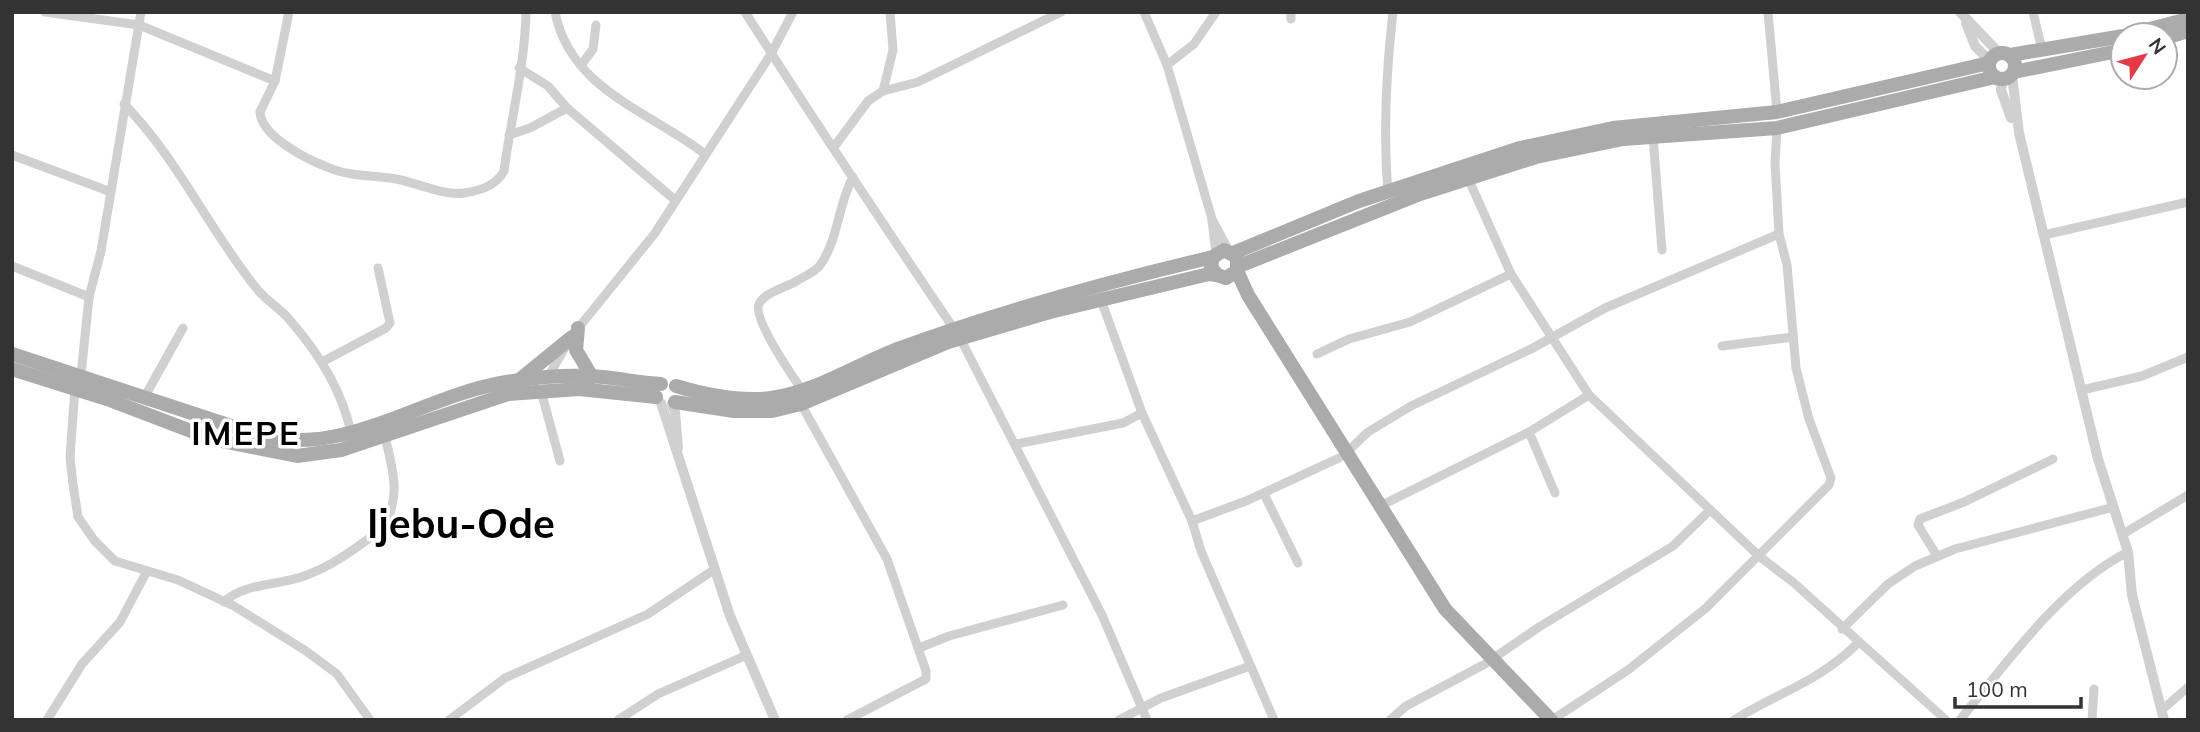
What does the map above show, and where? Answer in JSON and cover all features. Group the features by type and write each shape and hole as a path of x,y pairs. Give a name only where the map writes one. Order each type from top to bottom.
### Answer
{"main road":[{"path":"957,334 1031,304 1226,263 1304,238 1468,178 1569,149 1653,137 1777,128 2001,67 2042,50 2109,38"},
{"path":"12,354 212,439 272,453 314,456 385,437 487,400 541,391 579,389 667,396 802,397 896,349 1209,274 1226,263 1359,201 1388,193 1463,164 1583,133 1777,112 2001,67 2109,52"},
{"path":"1226,263 1248,295 1342,456 1440,615 1550,720"},
{"path":"575,332 576,350 592,377"},
{"path":"519,381 575,332"},
{"path":"12,369 144,398 278,439 304,442 351,433 483,387 548,377 592,377 667,396"},
{"path":"1342,456 1380,506 1445,609 1489,662"}],"street":[{"path":"45,12 139,25 275,81"},
{"path":"141,12 111,192 89,297 78,382 70,457 78,517 94,540 115,561 178,580 224,601 324,663 337,674 370,720"},
{"path":"289,12 275,81 260,112 260,121 278,140 328,168 391,178 461,194 488,187 499,180 504,171 519,68 526,42 526,12"},
{"path":"555,12 561,34 597,82 623,105 681,135 705,154"},
{"path":"745,12 957,334 1102,615 1147,720"},
{"path":"548,377 575,332 636,259 771,54 793,12"},
{"path":"883,92 893,50 890,12"},
{"path":"834,147 868,101 883,92 918,82 1061,12"},
{"path":"1144,12 1167,65 1226,263"},
{"path":"1167,65 1194,44 1216,12"},
{"path":"1388,193 1384,140 1385,78 1393,12"},
{"path":"1768,12 1777,112"},
{"path":"2033,12 2042,50"},
{"path":"1962,16 2001,67 2001,90 2019,133 2098,459 2128,552 2132,595 2163,715"},
{"path":"582,64 593,49 596,25"},
{"path":"519,68 548,86 567,108 674,200"},
{"path":"124,104 163,149 258,290 287,317 322,362 342,397 351,433"},
{"path":"509,135 530,128 567,108"},
{"path":"1550,720 1628,670 1706,608 1829,485 1831,478 1801,393 1787,265 1779,234 1777,128"},
{"path":"1653,137 1662,250"},
{"path":"12,155 111,192"},
{"path":"847,720 926,679 919,648 887,559 757,313 759,304 768,295 814,272 820,265 853,177"},
{"path":"1468,178 1511,274 1589,395 1709,511 1794,583 1945,720"},
{"path":"2044,235 2188,202"},
{"path":"1192,521 1264,494 1342,456 1384,421 1605,308 1779,234"},
{"path":"12,266 89,297"},
{"path":"322,362 386,328 390,323 378,268"},
{"path":"1317,354 1349,339 1410,322 1511,274"},
{"path":"1101,300 1142,414 1192,521 1201,551 1274,720"},
{"path":"144,398 183,328"},
{"path":"1722,346 1793,337"},
{"path":"2082,390 2143,376 2188,357"},
{"path":"541,391 560,461"},
{"path":"1380,506 1530,432 1589,395"},
{"path":"667,396 667,428 678,451 715,569 775,720"},
{"path":"1016,444 1123,423 1142,414"},
{"path":"1530,432 1555,493"},
{"path":"224,601 240,590 283,583 323,568 382,528 389,519 396,492 385,437"},
{"path":"1937,556 1917,525 1920,519 1964,502 2053,459"},
{"path":"1264,494 1298,564"},
{"path":"2123,534 2188,495"},
{"path":"1842,629 1904,571 1937,556 2114,507"},
{"path":"1390,720 1406,706 1489,662 1673,547 1709,511"},
{"path":"1959,720 2062,602 2110,561 2128,552"},
{"path":"449,720 505,678 648,614 715,569"},
{"path":"47,720 82,664 120,622 147,571"},
{"path":"919,648 949,636 1063,605"},
{"path":"1734,720 1759,704 1801,687 1826,671 1858,643"},
{"path":"618,720 659,694 747,655"},
{"path":"1119,720 1161,698 1250,666"},
{"path":"2163,715 2188,687"},
{"path":"2092,720 2094,689"}],"district":[{"name":"IMEPE","path":"246,432"},
{"name":"Ijebu-Ode","path":"461,523"}]}
